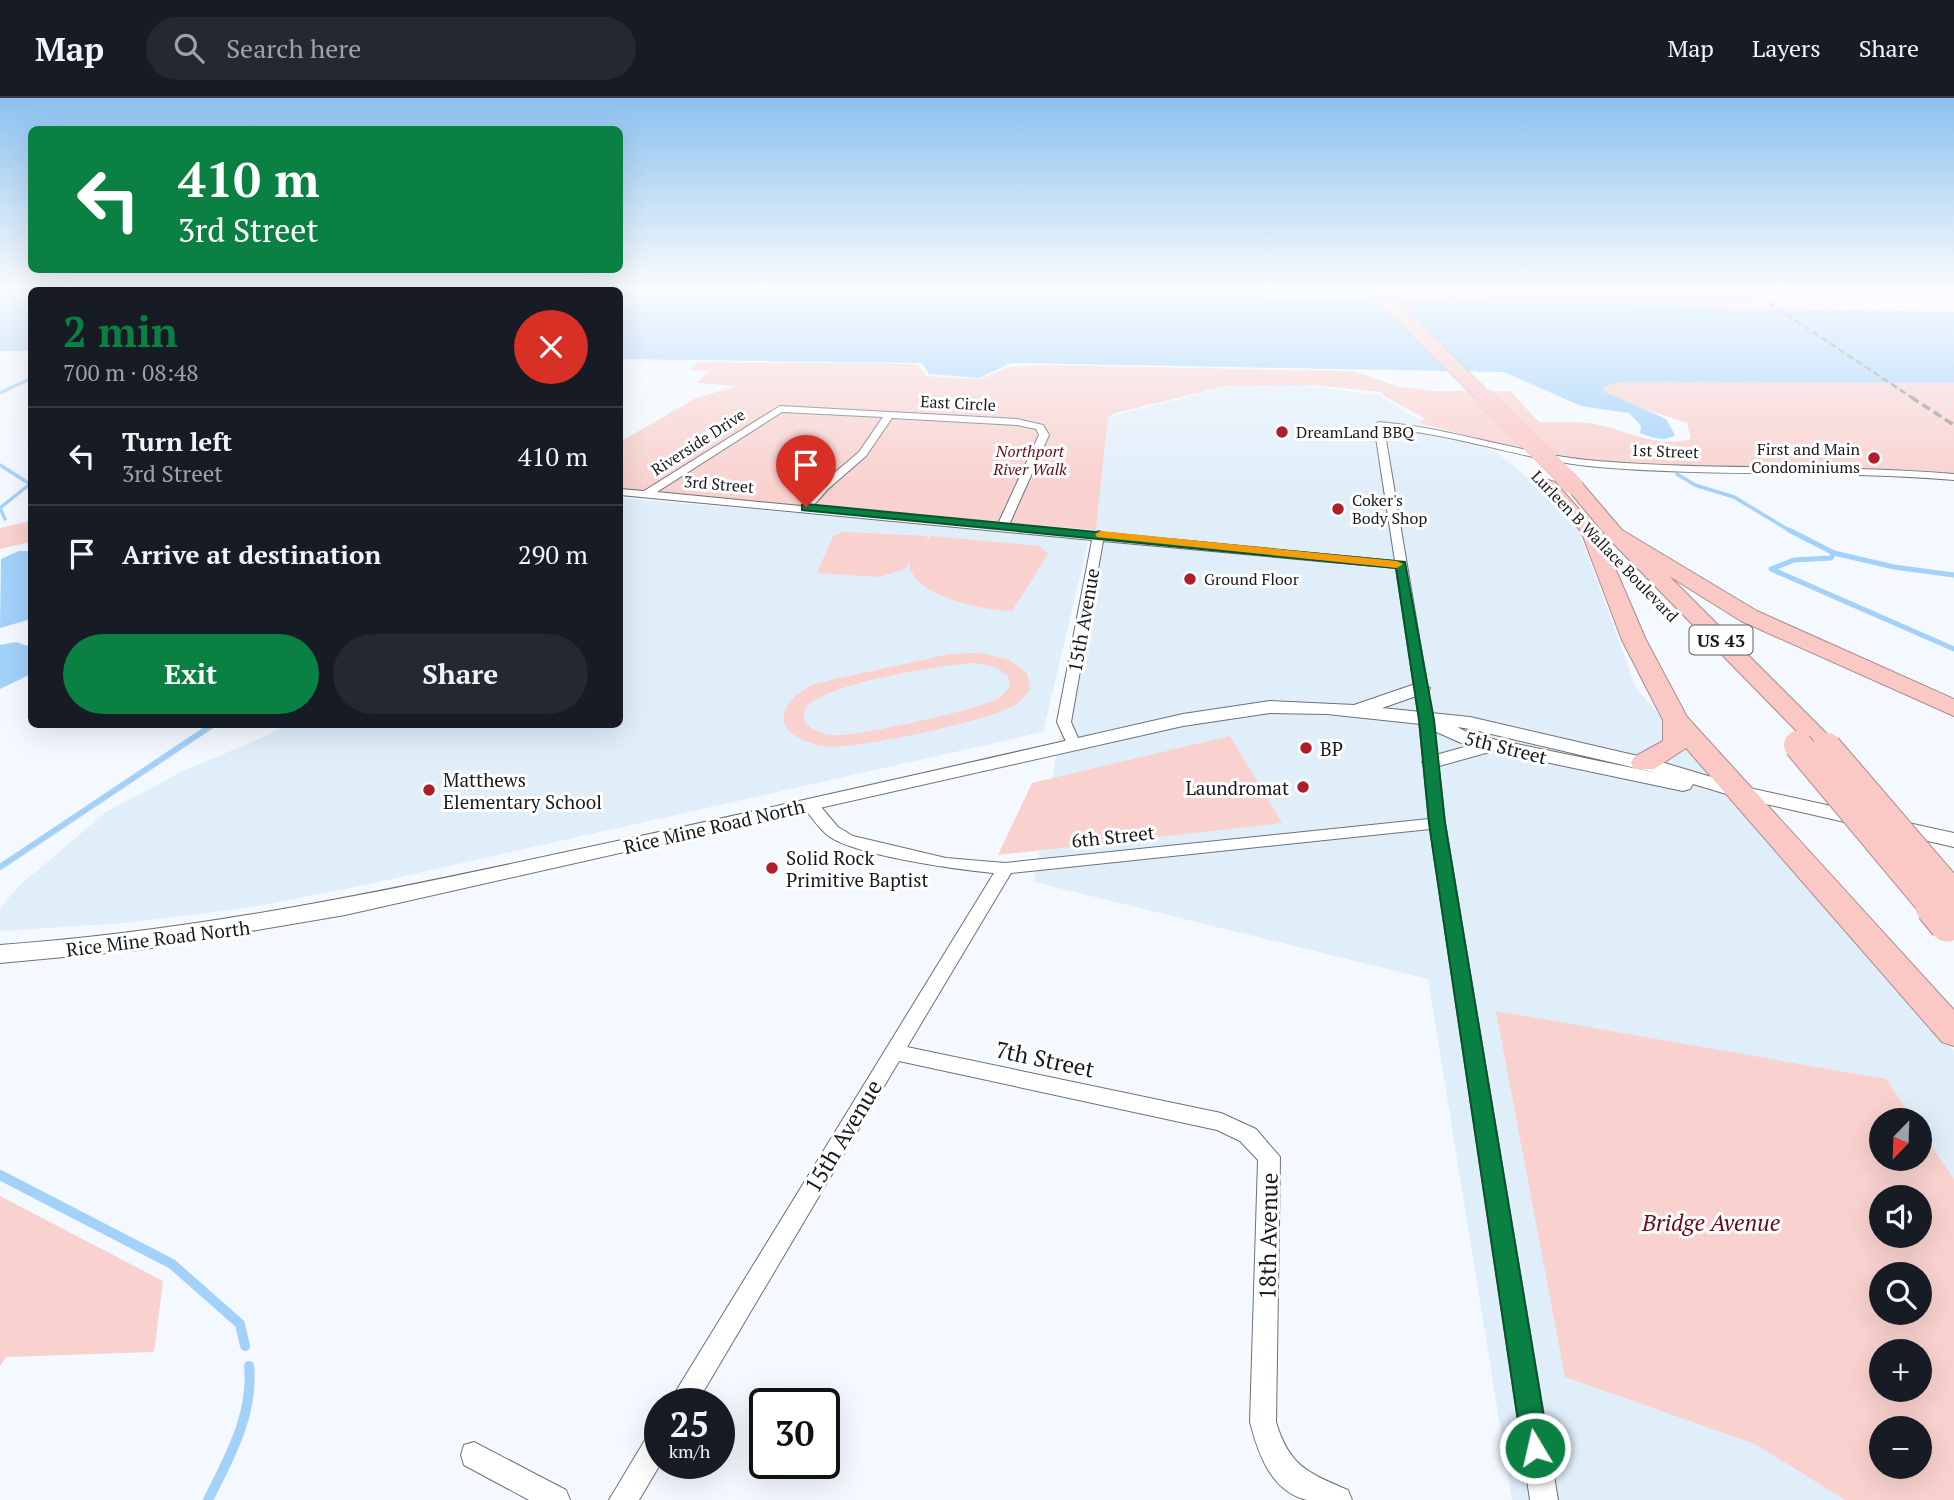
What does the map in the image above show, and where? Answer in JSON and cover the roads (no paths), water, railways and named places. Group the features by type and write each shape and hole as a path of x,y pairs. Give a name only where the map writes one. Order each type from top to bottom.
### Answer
{"highway":[{"name":"Lurleen B Wallace Boulevard","path":"1422,356 1798,745 1952,917"},
{"name":"Lurleen B Wallace Boulevard","path":"1442,356 1574,486 1615,534 1827,747 1952,917"},
{"path":"1590,533 1634,640 1675,720 1954,1033"},
{"path":"1615,534 1749,616 1954,708"},
{"path":"1644,762 1676,744 1675,720"}],"main road":[{"path":"1356,711 1421,688"},
{"name":"Rice Mine Road North","path":"0,954 78,950 239,929 406,895 1237,710 1270,707 1356,711 1426,720"},
{"name":"5th Street","path":"1426,720 1467,740 1652,781 1740,792"},
{"name":"5th Street","path":"1426,720 1470,723 1644,762 1740,792 1954,839"},
{"path":"1432,762 1496,746"}],"street":[{"name":"Riverside Drive","path":"648,494 780,409 889,415"},
{"path":"806,507 824,487 863,454 889,415"},
{"name":"East Circle","path":"889,415 1017,422 1041,427 1044,435 1003,526"},
{"name":"1st Street","path":"1401,565 1379,425 1417,426 1492,445 1589,463 1954,477"},
{"name":"3rd Street","path":"623,492 1099,534 1401,565"},
{"name":"15th Avenue","path":"1074,745 1064,722 1099,534"},
{"path":"1401,565 1432,762 1437,823 1544,1500"},
{"name":"6th Street","path":"810,804 832,831 848,840 946,863 1005,869 1437,823"},
{"name":"15th Avenue","path":"691,1388 1005,869"},
{"name":"7th Street","path":"893,1052 1186,1114"},
{"name":"18th Avenue","path":"1186,1114 1221,1122 1248,1135 1269,1157 1263,1422 1271,1454 1292,1479 1338,1500"},
{"path":"474,1455 556,1500"},
{"path":"623,1500 644,1465"}],"water":[{"path":"623,356 1954,356 1954,383 1622,382 1604,387 1605,392 1666,419 1675,435 1662,439 1640,433 1641,426 1629,413 1581,406 1504,372 1011,363 979,378 929,374 922,363 623,359"},
{"path":"19,551 28,551 28,620 0,628 1,559"},
{"path":"16,642 28,646 28,675 0,689 0,645"}],"waterway":[{"path":"0,393 28,380"},
{"path":"0,465 28,483"},
{"path":"1677,474 1695,485 1734,497 1792,532"},
{"path":"5,519 0,508 28,486"},
{"path":"1789,530 1834,553"},
{"path":"1834,553 1894,567 1954,575"},
{"path":"1834,553 1831,558 1794,560 1771,569 1954,649"},
{"path":"0,867 208,728"},
{"path":"0,1175 172,1264 240,1324 245,1346"},
{"path":"208,1500 232,1452 244,1418 250,1384 249,1366"}],"railway":[{"path":"1850,356 1914,399"},
{"path":"1911,397 1954,425"}],"place":[{"name":"DreamLand BBQ","path":"1282,432"},
{"name":"First and Main Condominiums","path":"1874,458"},
{"name":"Coker's Body Shop","path":"1338,509"},
{"name":"Ground Floor","path":"1190,579"},
{"name":"BP","path":"1306,748"},
{"name":"Laundromat","path":"1303,787"},
{"name":"Matthews Elementary School","path":"429,790"},
{"name":"Solid Rock Primitive Baptist","path":"772,868"}],"park label":[{"name":"Northport River Walk","path":"1030,460"},
{"name":"Bridge Avenue","path":"1711,1222"}]}
